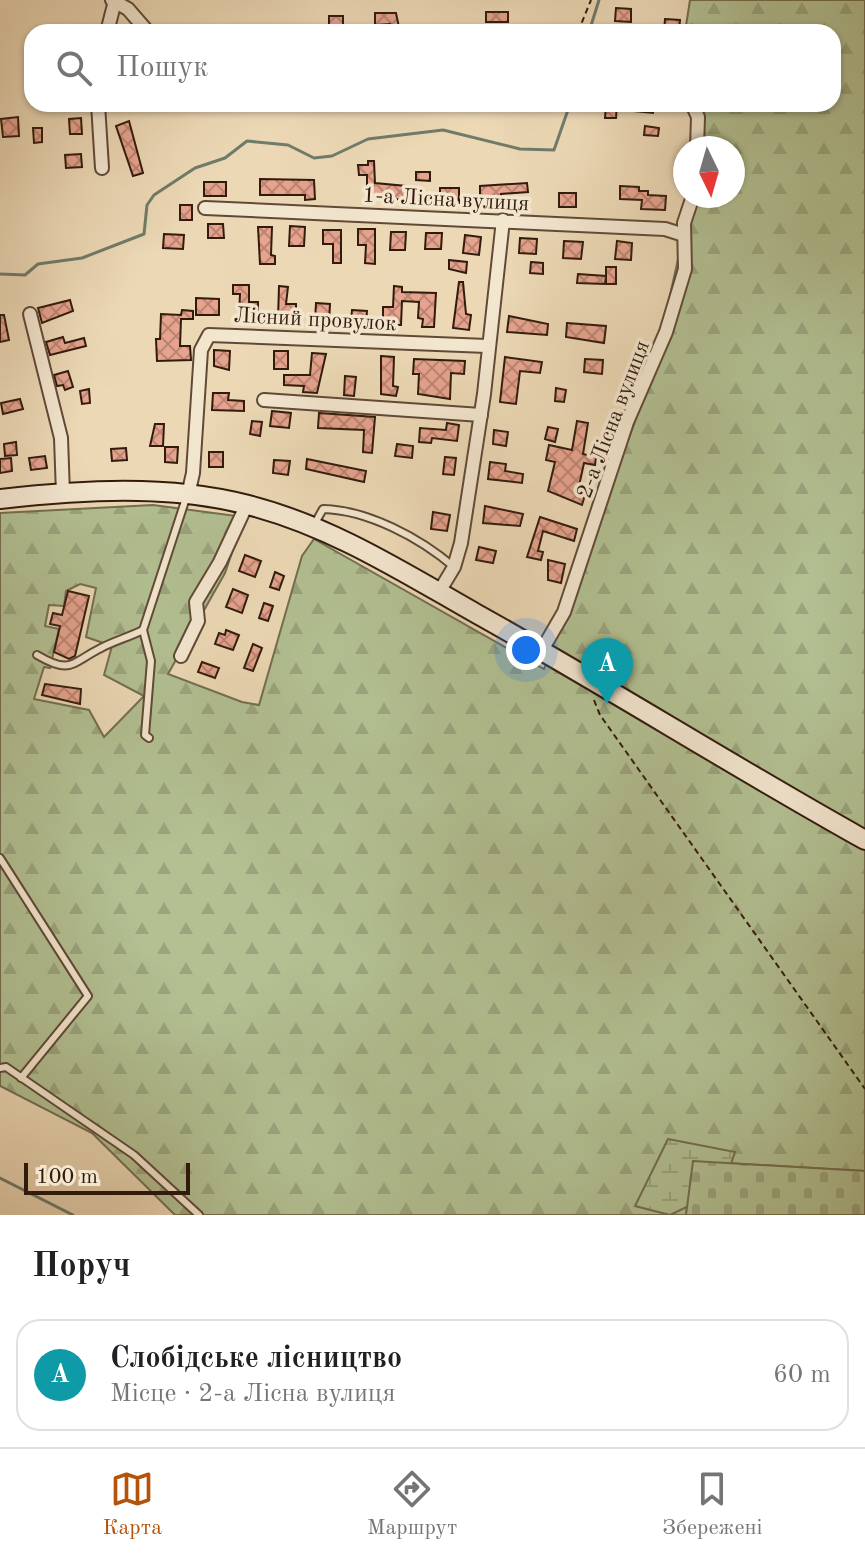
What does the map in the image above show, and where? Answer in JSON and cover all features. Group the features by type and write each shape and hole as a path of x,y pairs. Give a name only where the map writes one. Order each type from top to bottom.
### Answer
{"street":[{"path":"109,24 114,1 128,9 141,24"},
{"path":"98,112 102,168"},
{"path":"697,112 697,136"},
{"name":"1-а Лісна вулиця","path":"205,208 665,229 684,235"},
{"name":"2-а Лісна вулиця","path":"542,650 564,612 627,422 666,332 685,269 684,235 690,208"},
{"path":"439,592 454,567 481,415 503,220"},
{"path":"30,314 61,438 63,494"},
{"name":"Лісний провулок","path":"188,495 193,473 201,350 209,335 487,346"},
{"path":"264,400 481,415"},
{"path":"0,499 63,494 188,495 247,504 313,527 542,650 865,840"},
{"path":"181,656 198,621 196,602 220,562 247,504"}],"lane":[{"path":"149,738 145,735 151,661 143,630 188,495"},
{"path":"313,527 323,509 347,509 438,553 454,567"},
{"path":"37,655 62,666 73,666 100,649 143,630"},
{"path":"0,858 88,996 21,1078"},
{"path":"0,1068 6,1067 134,1155 199,1215"}],"path":[{"path":"581,24 591,0"},
{"path":"583,674 600,715 865,1089"}],"green space":[{"path":"690,0 865,0 865,1171 693,1161 686,1215 175,1215 92,1133 0,1086 0,513 153,505 244,517 225,573 168,674 242,702 259,705 302,556 314,539 544,669 653,372 689,208 745,208 745,136 700,136 697,112 841,112 841,24 686,24","holes":["80,584 96,588 86,637 112,646 104,675 144,696 104,737 89,710 34,699 44,667 50,668 59,629 45,626 49,605 64,606 66,591"]},
{"path":"668,1139 735,1152 722,1190 670,1215 635,1206"},
{"path":"693,1161 865,1171 865,1215 686,1215"}],"building":[{"path":"616,8 631,9 631,22 615,21"},
{"path":"486,12 508,12 508,22 486,22"},
{"path":"375,13 396,13 398,24 375,24"},
{"path":"329,16 343,16 343,24 329,24"},
{"path":"665,19 680,20 680,24 665,24"},
{"path":"605,112 616,112 616,118 605,118"},
{"path":"18,117 19,136 3,137 1,119"},
{"path":"81,118 82,134 70,134 69,119"},
{"path":"129,121 143,173 133,176 116,126"},
{"path":"645,126 659,128 658,136 644,135"},
{"path":"33,128 42,128 42,142 34,143"},
{"path":"81,154 82,167 66,168 65,155"},
{"path":"368,161 374,161 375,183 417,187 417,200 367,198 367,175 359,175 358,165 368,165"},
{"path":"416,172 430,172 430,181 416,180"},
{"path":"260,179 314,180 315,199 305,200 305,195 260,195"},
{"path":"204,182 226,182 226,196 204,196"},
{"path":"527,183 528,192 501,194 501,203 480,203 480,186"},
{"path":"620,186 639,187 639,191 648,191 648,195 666,196 665,210 641,209 642,200 620,199"},
{"path":"440,188 459,188 459,203 440,202"},
{"path":"559,193 576,193 576,207 559,207"},
{"path":"180,205 192,205 192,220 180,220"},
{"path":"208,224 223,224 224,238 208,238"},
{"path":"290,226 305,227 304,246 289,246"},
{"path":"258,227 272,227 271,255 275,256 275,264 260,264"},
{"path":"358,229 375,229 375,264 365,263 366,245 358,245"},
{"path":"323,230 341,230 341,263 333,263 333,244 323,244"},
{"path":"391,232 406,232 405,250 390,250"},
{"path":"426,233 442,233 441,249 425,249"},
{"path":"164,234 184,235 183,249 163,248"},
{"path":"465,235 481,237 479,255 463,253"},
{"path":"520,238 537,239 536,254 519,253"},
{"path":"564,241 583,242 581,259 563,258"},
{"path":"617,241 632,243 631,260 615,259"},
{"path":"449,260 467,262 466,273 449,269"},
{"path":"531,262 543,263 543,274 530,273"},
{"path":"606,267 616,267 616,284 606,284"},
{"path":"578,274 606,276 605,284 577,283"},
{"path":"459,282 463,282 466,314 471,315 469,330 453,328"},
{"path":"233,285 249,285 249,302 258,302 258,317 239,317 240,294 233,294"},
{"path":"279,286 288,287 286,304 296,304 296,320 278,319"},
{"path":"394,286 402,287 402,292 436,293 434,327 422,327 423,319 418,318 419,302 402,301 401,325 383,325 383,307 393,307"},
{"path":"196,298 219,299 219,315 196,315"},
{"path":"70,300 73,311 42,323 38,308"},
{"path":"316,303 330,304 329,322 315,321"},
{"path":"182,310 193,311 193,319 181,319 180,346 190,346 191,360 157,361 156,339 160,339 161,314 181,315"},
{"path":"352,310 367,311 366,323 351,322"},
{"path":"0,315 4,315 9,340 0,342"},
{"path":"509,316 548,324 547,335 507,332"},
{"path":"567,323 606,326 604,343 566,337"},
{"path":"63,337 65,343 84,338 86,346 50,355 46,342"},
{"path":"214,350 230,351 229,370 214,366"},
{"path":"274,351 288,351 288,369 274,369"},
{"path":"312,353 326,354 317,393 303,392 304,386 284,385 284,375 310,375"},
{"path":"381,356 394,357 393,386 398,387 396,396 381,394"},
{"path":"505,357 542,362 540,373 520,371 516,404 500,402"},
{"path":"414,359 465,361 464,374 451,373 450,399 418,394 419,374 413,374"},
{"path":"585,359 603,360 602,374 584,372"},
{"path":"68,371 73,387 65,390 63,385 57,386 54,375"},
{"path":"345,376 356,377 354,396 344,395"},
{"path":"556,388 566,390 564,402 555,401"},
{"path":"89,389 90,403 82,404 80,391"},
{"path":"213,393 229,393 228,400 244,401 244,411 212,410"},
{"path":"20,399 23,409 3,414 1,403"},
{"path":"272,411 291,413 289,428 270,426"},
{"path":"319,413 375,417 372,453 363,452 364,430 318,428"},
{"path":"252,421 262,422 260,436 250,434"},
{"path":"577,421 588,423 583,454 596,457 595,465 584,463 579,486 587,488 582,505 548,491 555,462 546,460 549,445 572,450"},
{"path":"447,423 459,425 457,441 432,438 431,443 419,442 420,428 446,430"},
{"path":"155,424 164,424 163,446 150,446"},
{"path":"548,427 558,429 555,442 545,439"},
{"path":"494,430 508,432 506,446 493,444"},
{"path":"16,442 17,455 5,456 4,444"},
{"path":"397,444 413,446 412,458 395,456"},
{"path":"165,447 178,447 177,463 165,462"},
{"path":"126,448 127,460 112,461 111,449"},
{"path":"209,452 223,452 223,467 209,467"},
{"path":"45,456 47,468 31,470 29,458"},
{"path":"445,457 456,458 454,475 443,474"},
{"path":"11,458 12,471 0,473 0,459"},
{"path":"307,459 366,471 364,482 306,469"},
{"path":"274,460 290,461 288,475 273,473"},
{"path":"490,462 506,464 505,471 523,474 522,483 488,479"},
{"path":"485,506 523,514 520,526 483,523"},
{"path":"433,512 450,515 447,531 431,529"},
{"path":"540,517 577,529 574,541 543,531 538,551 543,552 541,560 527,557"},
{"path":"479,547 496,551 493,563 476,560"},
{"path":"245,555 261,561 255,577 239,571"},
{"path":"548,560 565,564 561,583 548,580"},
{"path":"275,572 284,576 279,590 270,587"},
{"path":"233,589 248,595 242,613 226,607"},
{"path":"68,591 89,596 75,656 69,659 54,652 60,626 50,624 53,613 62,615"},
{"path":"264,603 273,606 268,621 259,618"},
{"path":"226,630 239,635 233,650 215,644 219,633 225,635"},
{"path":"253,644 262,648 253,671 244,668"},
{"path":"202,662 219,668 215,678 198,672"},
{"path":"45,684 81,689 80,704 42,695"}],"waterway":[{"path":"592,24 599,0"},
{"path":"0,274 25,275 38,264 82,258 144,234 147,205 154,195 195,168 225,158 247,141 288,145 314,158 332,156 368,139 443,130 520,149 554,150 567,112"},
{"path":"0,1178 73,1215"}],"place":[{"name":"Слобідське лісництво","path":"607,704"}]}
